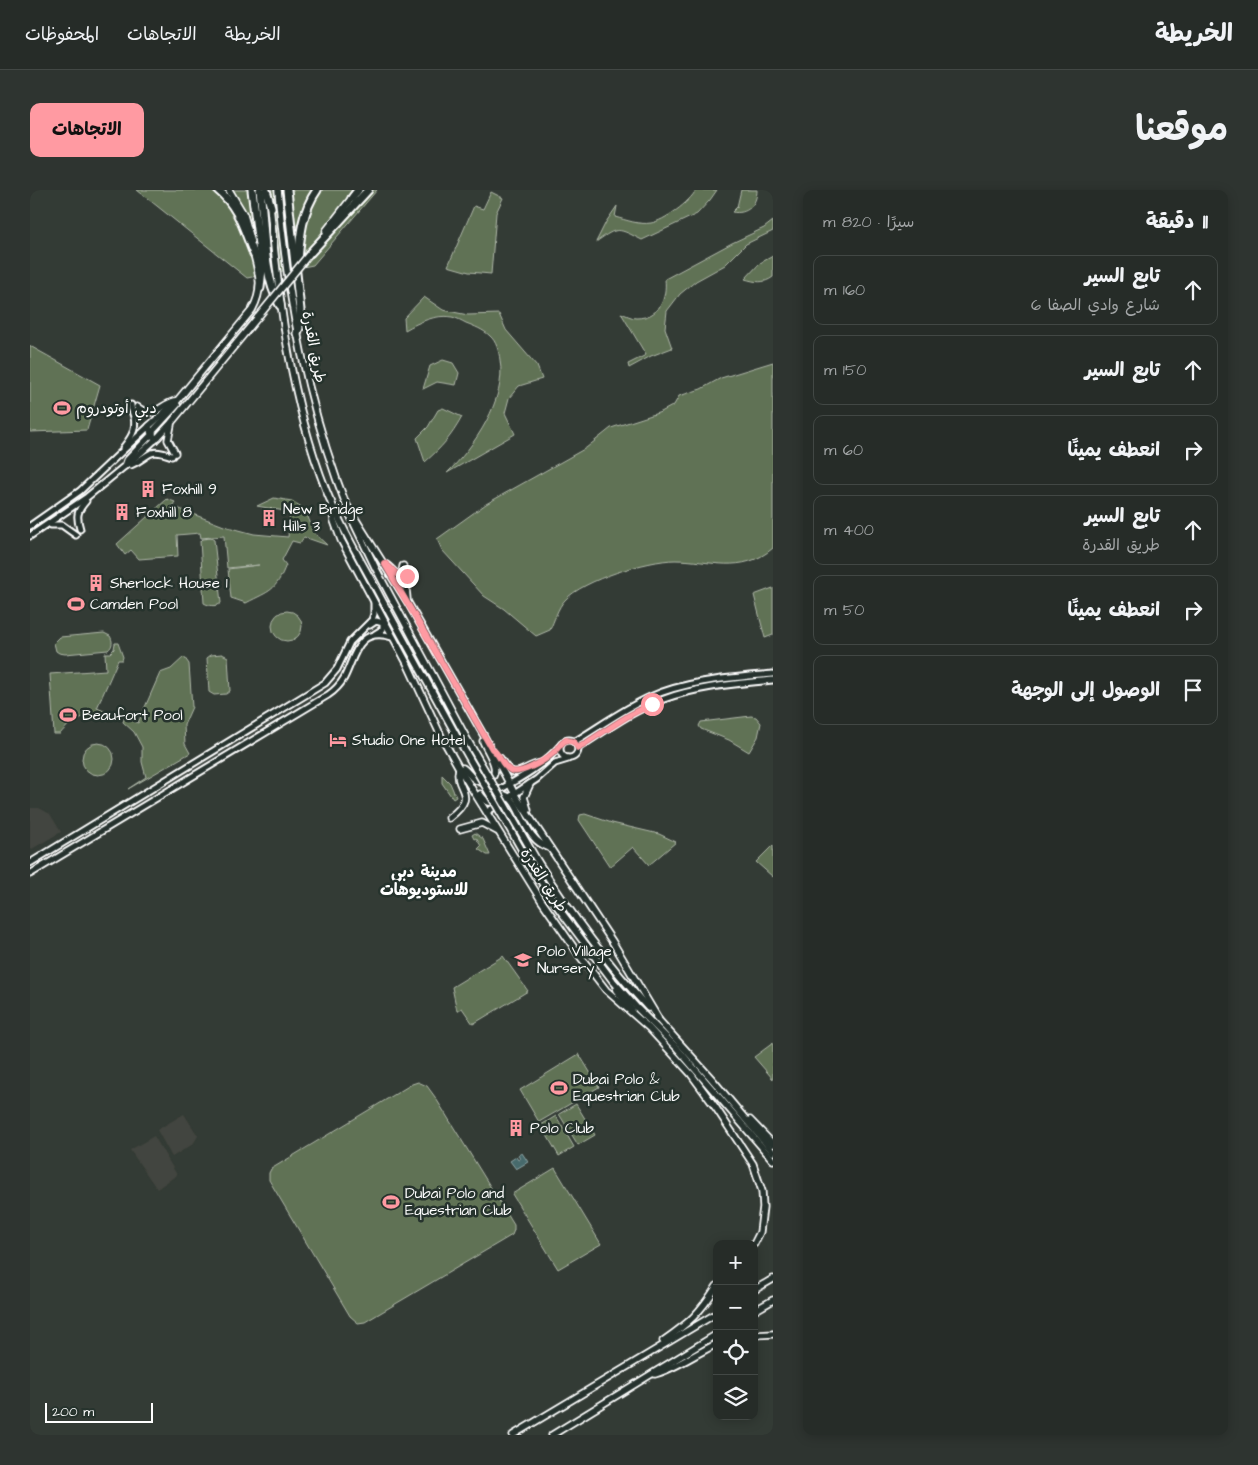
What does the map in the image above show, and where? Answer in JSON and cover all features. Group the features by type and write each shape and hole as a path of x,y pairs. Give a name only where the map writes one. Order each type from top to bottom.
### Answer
{"highway":[{"path":"218,190 229,200 239,215 254,254"},
{"path":"252,190 262,270 260,288"},
{"path":"260,190 270,277 280,305"},
{"path":"268,190 271,207"},
{"path":"287,190 297,274 300,316 298,333"},
{"path":"297,274 299,242 304,218 317,190"},
{"path":"352,198 359,190"},
{"path":"310,253 368,190"}],"main road":[{"path":"30,526 80,491 177,401 247,316 256,302 260,288 254,254 244,215 235,197 229,190"},
{"name":"طريق القدرة","path":"278,190 282,229 307,381 318,423 346,504 376,569 468,741 538,862 585,931 633,992 658,1018 773,1152"},
{"path":"30,536 48,526 87,497 125,466 171,423 310,253 352,198"},
{"name":"طريق القدرة","path":"271,207 280,305 300,405 318,468 351,544 461,744 531,866 559,909 599,963 634,1005 683,1055 773,1160"},
{"path":"138,407 146,412 153,412 160,410 169,403 177,401"},
{"path":"156,438 153,435 153,431 176,406 177,401"},
{"path":"122,453 134,431 134,420 130,405"},
{"path":"171,423 168,440 174,455"},
{"path":"125,466 127,460 150,437 152,432 149,426"},
{"path":"125,466 133,464 152,452 174,455"},
{"path":"80,529 77,514 87,497"},
{"name":"طريق القدرة","path":"331,501 334,521 341,540 407,663 441,736 481,800 500,836 546,907 593,974 615,999 649,1028 669,1049 706,1095 752,1164 762,1191 763,1207 760,1232 756,1240"},
{"name":"طريق القدرة","path":"346,504 407,601 492,749 510,784 512,796 550,848 612,942 658,1018"},
{"path":"30,522 37,522"},
{"path":"48,526 62,525 76,535"},
{"path":"384,563 398,576 402,578 407,576"},
{"path":"398,576 402,572 403,566"},
{"path":"407,601 410,588"},
{"path":"30,863 321,686 335,673 347,646 372,620 374,603"},
{"path":"30,874 328,695 344,678 357,647 384,629 384,624 381,621 376,621 361,631"},
{"path":"371,637 381,635 392,637"},
{"path":"574,742 631,706 666,691 697,682 773,674"},
{"path":"487,812 530,784 555,763 576,755 578,748 628,716 665,698 701,688 773,680"},
{"path":"449,818 460,810 464,801 463,790 457,773 461,768 468,771 479,782 485,782 492,777 495,768 483,742 484,736"},
{"path":"481,800 524,776 566,740 574,742 578,748"},
{"path":"560,746 560,753 568,759"},
{"path":"492,749 497,753 507,769 516,773 541,763"},
{"path":"530,784 525,793 524,800 531,821"},
{"path":"489,796 512,796"},
{"path":"512,796 535,840 541,845 550,848"},
{"path":"481,800 490,803 503,802"},
{"path":"460,829 482,823 491,827 500,836"},
{"path":"599,963 606,976 625,1001 649,1028"},
{"path":"732,1104 773,1144"},
{"path":"758,1288 773,1279"},
{"path":"649,1354 659,1343 693,1319 713,1292"},
{"path":"758,1309 773,1300"},
{"path":"513,1435 713,1315"},
{"path":"758,1335 773,1334"},
{"path":"552,1435 713,1336"},
{"path":"651,1374 669,1369 713,1346"}],"shaded area":[{"path":"30,808 39,808 50,814 61,832 30,850"},
{"path":"184,1114 198,1136 193,1144 172,1157 157,1130"},
{"path":"154,1136 177,1175 157,1189 130,1150"}],"green space":[{"path":"137,190 377,190 313,265 247,278"},
{"path":"696,190 717,190 697,214 642,240 618,230 609,233 596,242 617,206 615,217 637,223 656,222 676,210"},
{"path":"741,190 757,190 757,195 750,208 742,212 732,212 737,207"},
{"path":"491,192 503,198 496,213 491,274 469,272 448,266 474,206 483,209"},
{"path":"773,221 773,231 746,244 725,265 696,281 680,294 667,311 665,328 672,348 651,356 629,368 628,364 646,355 621,313 636,318 651,315 663,300 665,279 764,228"},
{"path":"773,256 773,277 759,282 745,279 760,263"},
{"path":"424,297 443,310 468,315 499,314 506,330 537,366 542,379 519,386 509,398 505,413 515,434 447,473 468,450 486,421 498,390 501,375 500,360 497,346 490,336 479,328 454,317 434,318 405,330 404,318"},
{"name":"دبي أوتودروم","path":"30,346 100,385 87,430 30,432"},
{"path":"443,360 453,363 459,373 456,385 437,382 423,389 430,366"},
{"path":"773,362 773,548 761,556 738,564 663,561 617,572 586,585 565,600 556,614 550,630 536,636 504,609 484,596 442,550 437,539 486,504 586,448 611,428 661,412 674,405 679,396 701,389 721,378"},
{"path":"443,408 462,417 446,441 425,462 417,438 428,427 438,410"},
{"path":"274,498 292,501 305,509 314,533 327,545 304,537 300,543 292,541 282,560 286,565 279,581 267,592 246,603 231,598 228,569 259,565 227,568 224,536 201,538 200,533 177,535 178,556 139,559 131,550 125,555 117,544 167,499 175,502 172,506 224,526 254,534 288,537 290,512 257,506"},
{"path":"211,538 214,540 221,603 215,606 204,603 200,541"},
{"path":"773,588 773,635 765,638 754,595"},
{"path":"287,611 298,615 302,626 298,637 287,641 276,637 272,626 276,615"},
{"path":"104,633 110,636 112,640 112,645 108,650 65,654 56,651 54,643 60,637"},
{"path":"115,643 118,643 123,657 122,660 118,660 97,708 111,714 110,717 96,715 82,717 70,724 60,734 54,734 50,674 106,670 105,653 110,653 114,649"},
{"path":"222,654 228,657 230,691 226,694 214,695 209,692 207,658 211,655"},
{"path":"184,657 189,664 192,707 184,725 185,744 190,753 128,789 146,777 142,762 142,747 134,732 123,722 125,717 138,723 160,673 171,669"},
{"path":"756,717 761,723 758,737 749,752 729,740 701,729 699,726 701,722"},
{"path":"98,743 109,748 114,759 109,770 98,775 87,770 82,759 87,748"},
{"path":"442,775 450,783 456,797 453,799 442,783"},
{"path":"585,814 612,823 659,834 676,842 649,865 633,847 610,867 579,820 580,815"},
{"path":"475,833 483,839 490,855 478,849 481,846 472,835"},
{"path":"773,845 773,877 756,862"},
{"path":"503,956 528,991 473,1024 462,1008 457,1011 452,987"},
{"path":"773,1043 773,1079 754,1057"},
{"name":"Dubai Polo & Equestrian Club","path":"579,1054 599,1087 539,1122 520,1090"},
{"name":"Dubai Polo and Equestrian Club","path":"418,1082 427,1086 435,1097 514,1225 514,1230 512,1235 365,1322 358,1323 350,1316 269,1180 269,1173 271,1169"},
{"path":"576,1104 595,1135 578,1145 559,1114"},
{"path":"556,1116 574,1147 559,1156 541,1125"},
{"path":"555,1168 601,1244 558,1269 512,1194"}],"water":[{"path":"522,1153 528,1162 516,1169 510,1161 516,1157 518,1160 520,1159 518,1155"}],"place":[{"name":"دبي أوتودروم","path":"62,408"},
{"name":"Foxhill 9","path":"148,489"},
{"name":"Foxhill 8","path":"122,512"},
{"name":"New Bridge Hills 3","path":"269,518"},
{"name":"Sherlock House 1","path":"96,583"},
{"name":"Camden Pool","path":"76,604"},
{"name":"Beaufort Pool","path":"68,715"},
{"name":"Studio One Hotel","path":"338,740"},
{"name":"Polo Village Nursery","path":"523,960"},
{"name":"Dubai Polo & Equestrian Club","path":"559,1088"},
{"name":"Polo Club","path":"516,1128"},
{"name":"Dubai Polo and Equestrian Club","path":"391,1202"}],"district":[{"name":"مدينة دبي للاستوديوهات","path":"424,880"}],"route":[{"path":"407,576 402,578 398,576 384,563 492,749 511,771 516,773 522,772 531,766 541,763 566,740 572,740 578,748 628,716 652,704"}]}
